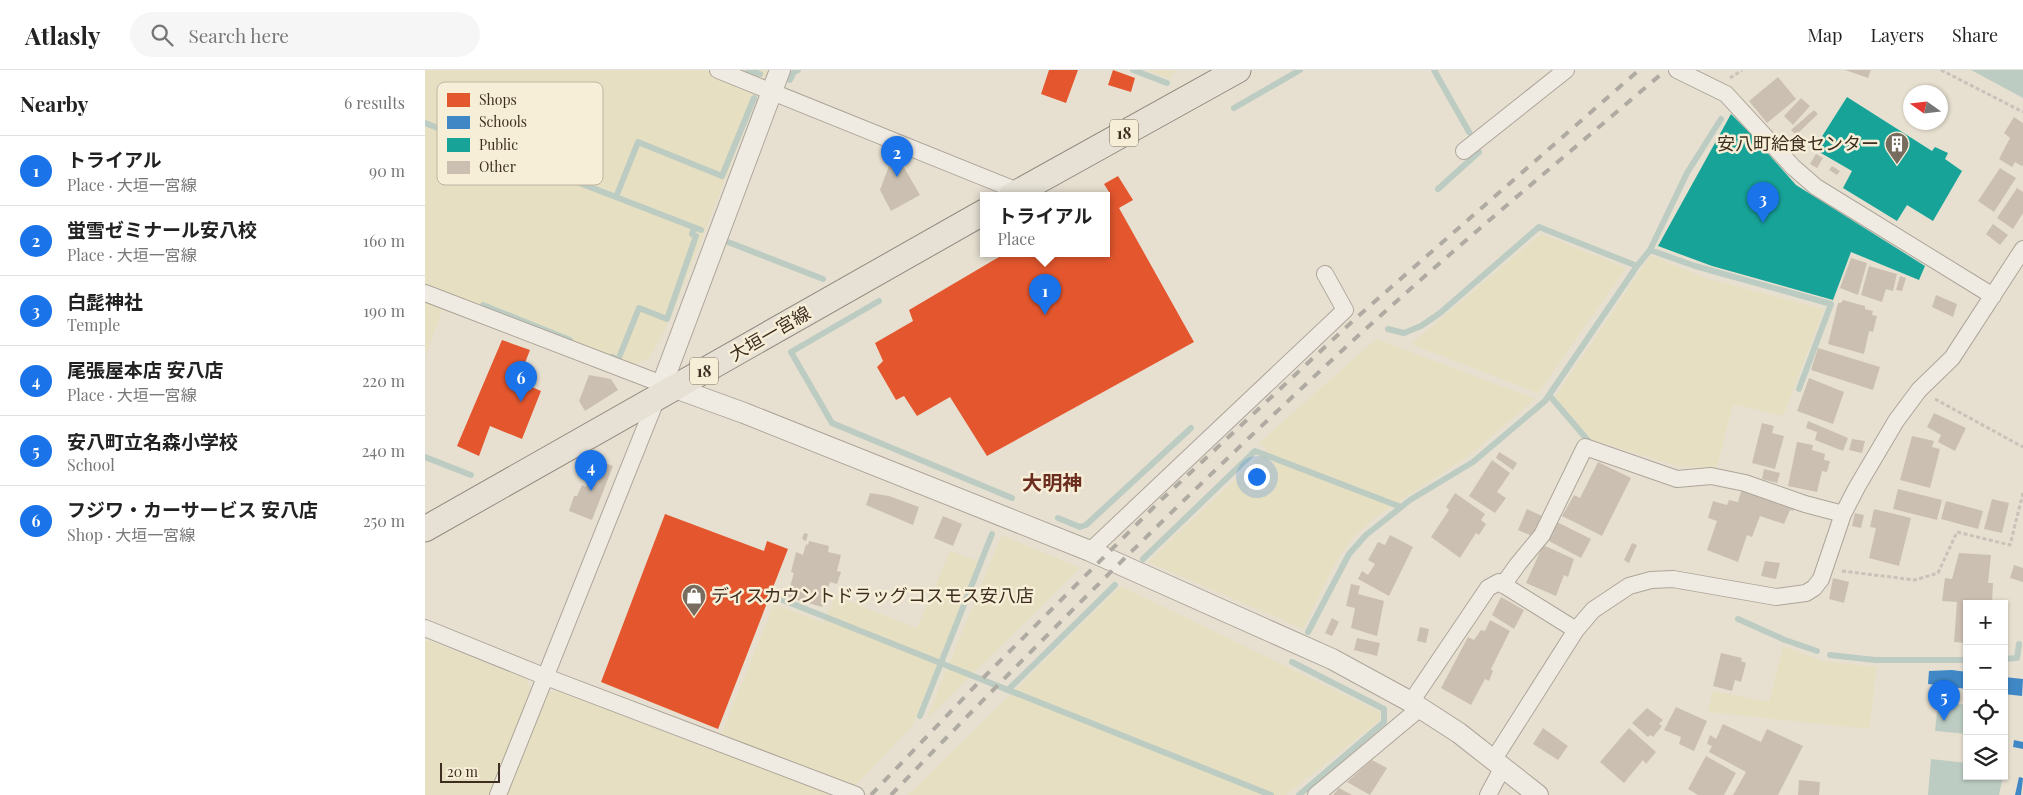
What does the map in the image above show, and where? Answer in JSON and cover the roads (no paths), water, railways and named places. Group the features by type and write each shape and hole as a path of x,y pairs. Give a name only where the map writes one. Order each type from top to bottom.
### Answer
{"main road":[{"name":"18","path":"1019,192 1238,70"},
{"name":"大垣一宮線","path":"425,529 665,390 980,214"}],"street":[{"path":"719,70 1010,192"},
{"path":"498,795 665,390 780,70"},
{"path":"1464,151 1565,70"},
{"path":"1677,70 1726,94 1793,167 1816,187 1993,296"},
{"path":"1488,795 1499,763 1576,630 1593,610 1611,597 1629,586 1651,580 1673,579 1776,596 1793,596 1806,593 1815,588 1825,569 1843,514 1896,421 1919,391 1952,358 2023,250"},
{"path":"1091,551 1345,310 1325,274"},
{"path":"425,292 665,390 744,413 1091,551 1332,659 1415,705 1499,763 1538,795"},
{"path":"1503,585 1542,535 1585,447 1677,479 1711,476 1745,483 1805,504 1843,514"},
{"path":"1316,795 1415,705 1488,588 1499,582 1576,630"},
{"path":"425,628 546,677 856,795"}],"waterway":[{"path":"748,70 760,74"},
{"path":"790,80 794,72 798,70"},
{"path":"1133,70 1167,83"},
{"path":"1234,108 1300,70"},
{"path":"1434,70 1469,132"},
{"path":"616,197 638,142 722,176 754,98"},
{"path":"1308,632 1349,554 1366,535 1410,500 1473,462 1545,401 1637,266 1650,250 1687,173 1721,119"},
{"path":"425,123 437,128"},
{"path":"1438,189 1479,152"},
{"path":"585,185 701,230"},
{"path":"1388,329 1404,333 1421,326 1440,313 1539,227 1637,266"},
{"path":"612,357 618,360 639,308 667,319 696,236 692,234 694,228"},
{"path":"728,242 823,279"},
{"path":"1650,250 1695,266 1831,304 1799,389"},
{"path":"879,301 791,352 832,423 1012,498"},
{"path":"483,305 570,340"},
{"path":"1549,395 1591,444"},
{"path":"1058,518 1080,527 1086,525 1191,428"},
{"path":"1143,559 1255,451 1401,507"},
{"path":"425,457 471,475"},
{"path":"920,716 992,534"},
{"path":"1009,689 1115,585"},
{"path":"778,598 1271,795"},
{"path":"1738,619 1785,640 1817,651"},
{"path":"2008,659 2017,658 2019,644"},
{"path":"1830,655 1875,660 1963,660"},
{"path":"1292,662 1384,709 1384,722 1299,795"}],"railway":[{"path":"871,795 980,681 1160,501 1356,318 1639,70"},
{"path":"891,795 1006,677 1239,447 1359,335 1511,201 1666,70"}],"place":[{"name":"安八町給食センター","path":"1897,165"},
{"name":"蛍雪ゼミナール安八校","path":"897,177"},
{"name":"白髭神社","path":"1763,223"},
{"name":"トライアル","path":"1045,315"},
{"name":"フジワ・カーサービス 安八店","path":"521,402"},
{"name":"尾張屋本店 安八店","path":"591,491"},
{"name":"ディスカウントドラッグコスモス安八店","path":"694,617"},
{"name":"安八町立名森小学校","path":"1944,721"}],"district":[{"name":"大明神","path":"1052,483"}]}
